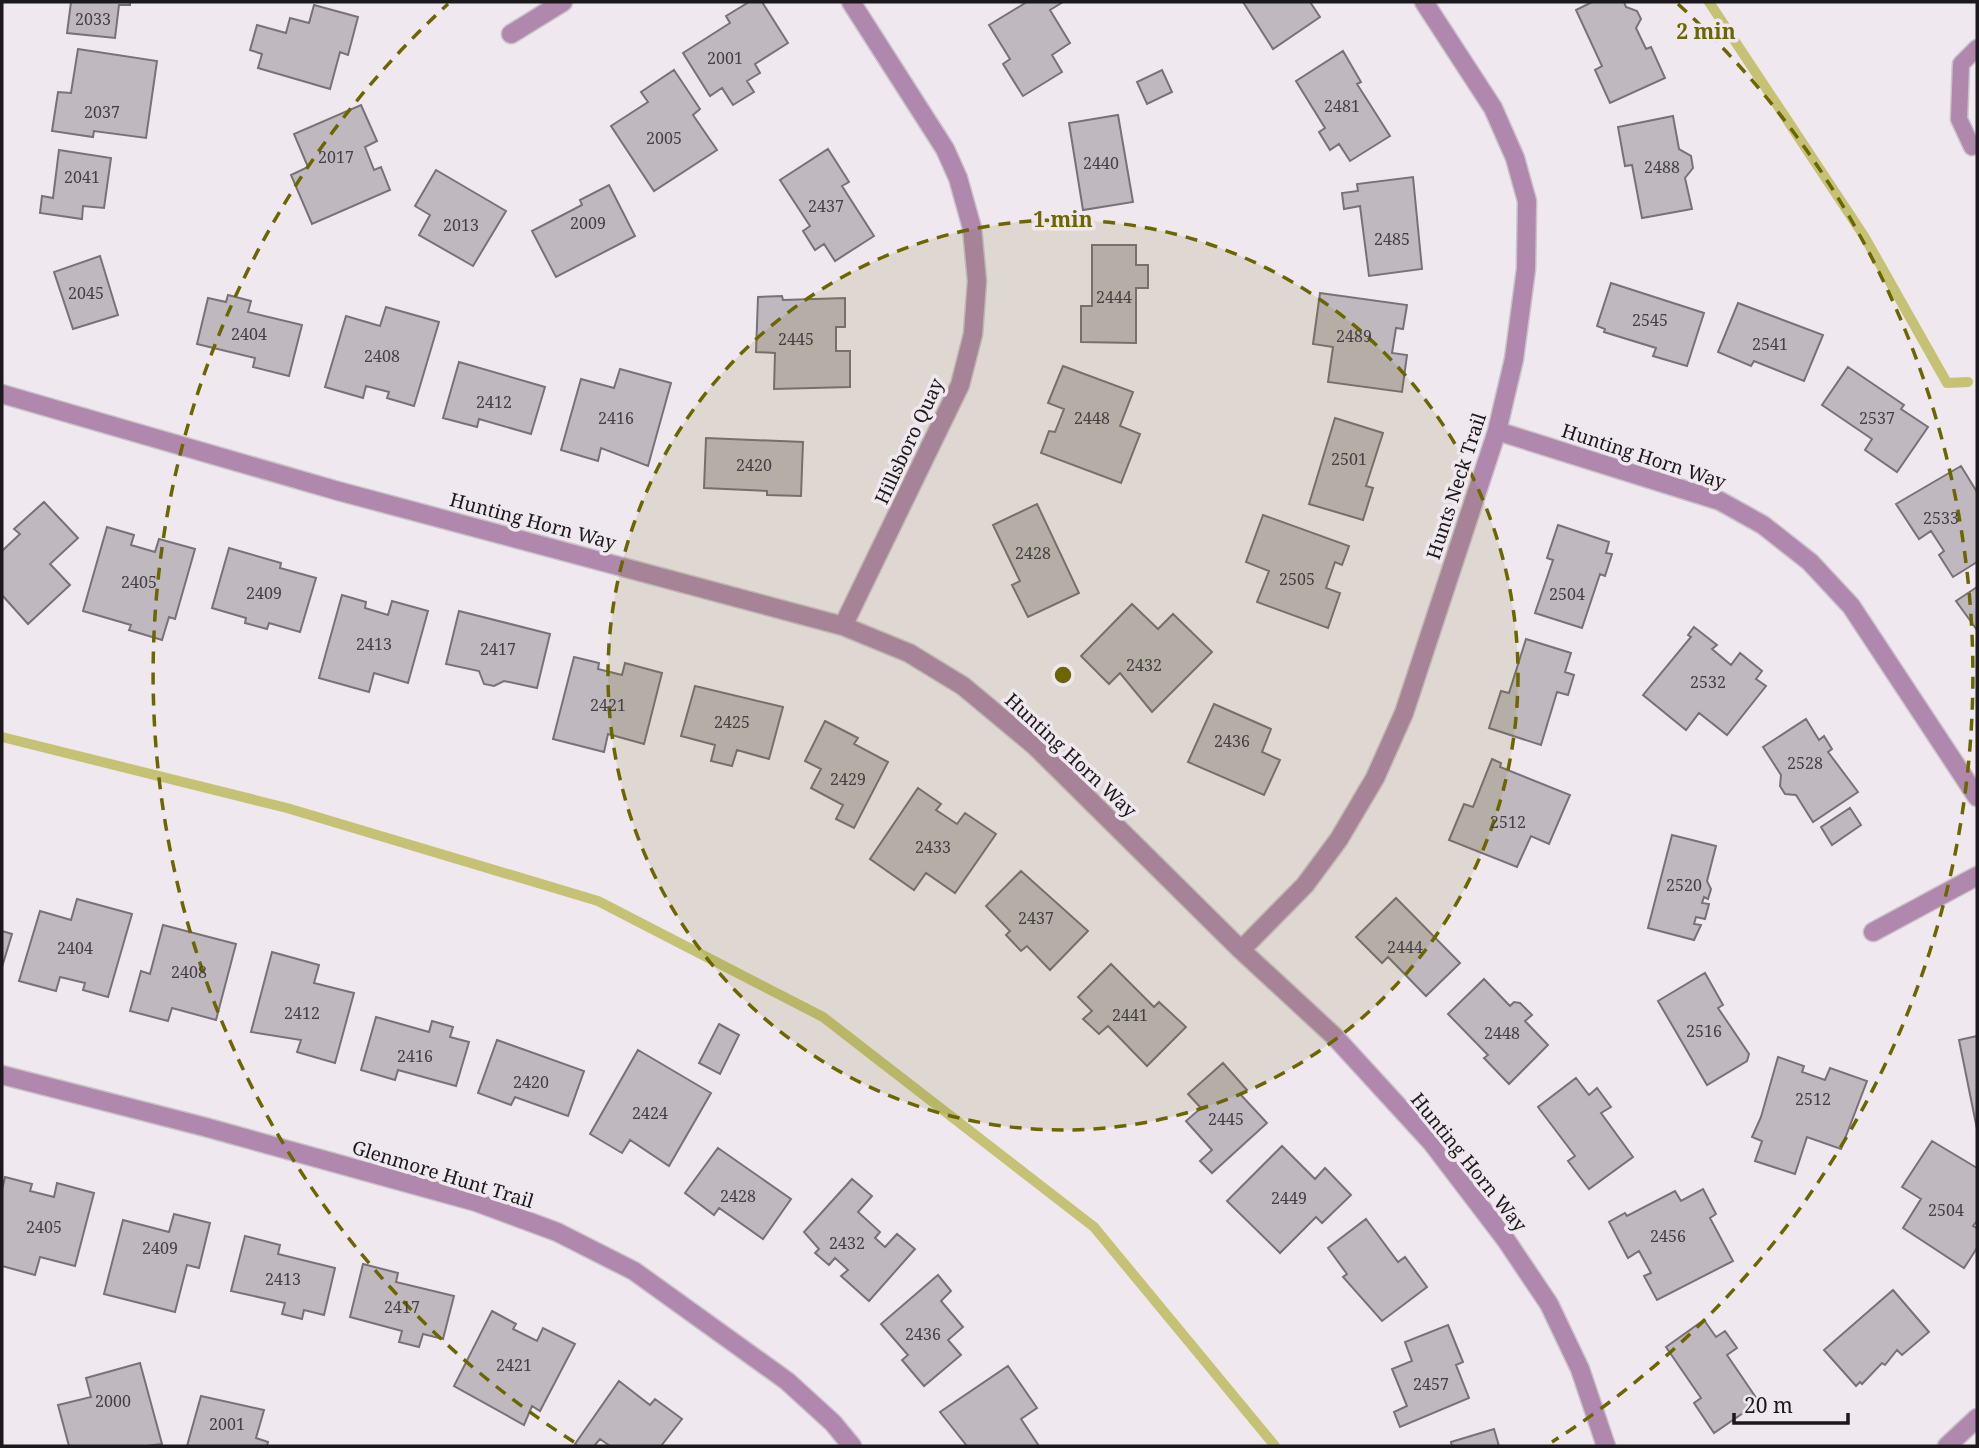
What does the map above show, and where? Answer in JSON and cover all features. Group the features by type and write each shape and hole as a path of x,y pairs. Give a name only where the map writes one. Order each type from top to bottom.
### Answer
{"street":[{"path":"511,34 563,2"},
{"name":"Hillsboro Quay","path":"844,626 960,385 973,334 977,281 972,228 958,178 945,149 851,2"},
{"name":"Hunts Neck Trail","path":"1241,950 1305,885 1339,839 1375,778 1404,713 1497,432 1514,359 1526,269 1527,201 1515,158 1493,107 1424,2"},
{"name":"Hunting Horn Way","path":"2,394 351,494 844,626 909,653 973,694 1035,746 1241,950 1334,1036 1432,1143 1506,1240 1549,1304 1580,1369 1606,1446"},
{"name":"Hunting Horn Way","path":"1497,432 1720,501 1763,525 1810,562 1851,606 1977,797"},
{"path":"1873,932 1977,876"},
{"name":"Glenmore Hunt Trail","path":"2,1075 476,1202 557,1232 634,1270 788,1381 833,1423 852,1446"},
{"path":"1947,1446 1977,1418"}],"lane":[{"path":"1972,147 1959,119 1961,64 1977,48"}],"building":[{"path":"71,2 130,2 130,5 119,5 115,38 67,33"},
{"path":"749,2 762,2 788,43 755,64 760,73 747,81 754,92 733,105 722,88 710,96 683,53 730,23 726,16"},
{"path":"1027,2 1063,2 1050,10 1070,43 1052,55 1062,72 1023,96 1003,64 1010,59 989,25"},
{"path":"1243,2 1310,2 1320,17 1273,49"},
{"path":"1592,2 1624,2 1626,7 1637,11 1641,19 1636,28 1646,49 1651,47 1665,78 1610,103 1595,70 1602,66 1576,10"},
{"path":"314,5 358,17 348,55 340,52 330,89 258,68 262,54 250,50 257,25 286,33 290,18 309,23"},
{"path":"78,49 157,61 146,138 94,131 93,137 52,131 58,92 71,93"},
{"path":"1343,51 1361,82 1357,84 1390,136 1350,161 1339,144 1330,150 1319,132 1325,128 1296,81"},
{"path":"674,70 700,109 693,115 717,150 654,191 611,126 648,102 641,92"},
{"path":"1162,70 1172,92 1147,104 1137,82"},
{"path":"361,105 377,141 365,147 374,170 381,167 390,190 312,224 291,175 308,167 294,134"},
{"path":"1118,115 1133,202 1083,210 1069,123"},
{"path":"1673,116 1679,149 1691,156 1693,168 1685,178 1692,209 1642,218 1632,165 1625,166 1618,127"},
{"path":"828,149 849,182 842,186 874,236 835,261 824,244 815,250 803,231 810,226 780,180"},
{"path":"59,150 111,158 104,208 83,206 82,219 40,213 42,196 53,198"},
{"path":"436,170 506,211 473,266 419,235 430,215 415,206"},
{"path":"1413,177 1422,269 1369,276 1360,206 1344,209 1342,193 1358,191 1357,184"},
{"path":"609,185 635,236 556,277 532,231 582,205 580,200"},
{"path":"1092,245 1136,245 1136,265 1148,265 1148,288 1136,288 1136,343 1081,342 1081,306 1092,306"},
{"path":"100,256 118,315 73,329 54,272"},
{"path":"1611,283 1704,313 1687,366 1653,356 1656,348 1604,332 1605,329 1597,326"},
{"path":"1320,293 1407,305 1403,329 1396,328 1392,353 1407,355 1402,392 1328,382 1333,347 1313,344"},
{"path":"228,295 251,301 248,312 302,325 289,376 253,367 255,358 197,344 208,298 226,302"},
{"path":"782,296 783,300 845,298 845,327 836,327 836,351 850,351 850,387 774,389 775,353 756,352 758,297"},
{"path":"1738,303 1823,335 1804,381 1754,361 1751,366 1718,352"},
{"path":"386,307 439,322 414,406 387,398 389,392 366,386 363,398 325,387 346,316 380,326"},
{"path":"459,362 545,387 531,434 479,419 477,427 443,418"},
{"path":"1063,366 1133,392 1120,426 1140,434 1121,483 1041,453 1049,431 1055,432 1064,409 1048,403"},
{"path":"1848,367 1904,405 1901,409 1928,427 1897,472 1865,450 1872,439 1822,405"},
{"path":"620,369 671,383 648,466 601,448 598,461 561,450 581,379 614,388"},
{"path":"1335,418 1383,433 1366,486 1373,488 1363,520 1309,504"},
{"path":"706,438 803,442 801,496 767,495 767,491 704,488"},
{"path":"1961,466 1977,492 1977,562 1953,577 1939,555 1944,551 1931,531 1919,539 1896,504"},
{"path":"44,502 78,538 50,564 70,585 28,624 2,595 2,551 20,534 14,529"},
{"path":"1037,504 1079,593 1028,617 1012,585 1020,581 993,525"},
{"path":"1263,515 1349,546 1342,565 1335,562 1326,588 1340,593 1328,628 1257,602 1269,571 1246,562"},
{"path":"1558,525 1609,542 1606,553 1612,554 1605,576 1600,574 1582,628 1535,613 1553,560 1547,558"},
{"path":"107,527 134,535 131,545 155,552 159,539 195,549 175,619 169,617 162,640 129,630 131,625 83,611"},
{"path":"229,548 281,563 280,568 316,578 300,632 269,623 267,629 245,623 246,618 212,608"},
{"path":"1977,587 1977,630 1956,601"},
{"path":"342,595 366,602 365,608 388,615 392,601 428,611 408,683 374,673 369,692 319,678"},
{"path":"1132,604 1158,629 1173,614 1212,652 1152,712 1120,673 1109,684 1081,656"},
{"path":"459,611 550,634 537,688 504,681 494,686 484,684 479,671 446,664"},
{"path":"1694,627 1717,645 1712,649 1731,665 1740,653 1762,671 1756,679 1766,686 1727,735 1699,713 1686,730 1643,695 1691,637 1688,635"},
{"path":"1526,639 1571,653 1565,672 1574,675 1568,695 1557,692 1541,745 1489,728 1501,691 1509,693"},
{"path":"574,657 599,663 598,669 622,675 625,663 662,673 644,744 608,734 604,752 553,739"},
{"path":"695,686 783,707 769,759 737,750 732,766 711,761 715,745 681,736"},
{"path":"1214,704 1271,729 1262,752 1280,760 1264,795 1188,762"},
{"path":"1806,719 1819,740 1824,736 1832,749 1828,752 1858,792 1813,822 1796,795 1785,794 1780,786 1781,775 1763,747"},
{"path":"825,721 858,738 854,744 888,762 854,828 836,819 843,805 811,788 821,769 805,761"},
{"path":"1492,759 1501,763 1500,767 1570,795 1549,844 1531,836 1517,867 1449,840 1464,804 1473,807"},
{"path":"918,788 941,804 936,810 957,824 965,813 996,834 955,893 926,873 914,890 870,859"},
{"path":"1850,808 1861,825 1832,845 1821,827"},
{"path":"1672,835 1716,846 1707,881 1711,889 1708,899 1704,897 1702,903 1709,904 1705,919 1696,917 1694,924 1701,925 1694,940 1648,928"},
{"path":"1021,871 1088,931 1050,970 1027,946 1021,951 1006,935 1010,931 986,906"},
{"path":"1396,898 1460,963 1426,996 1388,957 1382,963 1356,937"},
{"path":"77,899 132,914 108,997 83,990 85,983 60,977 56,991 19,981 40,911 71,920"},
{"path":"163,925 236,944 216,1020 172,1008 168,1021 130,1011 141,971 150,974"},
{"path":"2,931 12,934 2,967"},
{"path":"272,952 319,965 314,983 354,993 335,1063 297,1052 301,1040 251,1032"},
{"path":"1111,964 1154,1007 1159,1002 1186,1027 1147,1066 1108,1026 1099,1034 1083,1019 1092,1011 1078,997"},
{"path":"1705,973 1723,1005 1718,1008 1749,1054 1747,1061 1707,1085 1658,1001"},
{"path":"1484,979 1510,1006 1514,1002 1520,1003 1532,1015 1525,1021 1548,1045 1509,1084 1484,1058 1488,1055 1448,1014"},
{"path":"376,1017 429,1032 432,1021 453,1027 450,1037 469,1042 456,1086 398,1070 395,1080 361,1070"},
{"path":"719,1024 739,1035 720,1074 699,1063"},
{"path":"1977,1036 1977,1129 1959,1040"},
{"path":"497,1040 584,1071 568,1116 515,1097 511,1105 478,1093"},
{"path":"638,1050 711,1093 669,1166 630,1140 622,1153 590,1134"},
{"path":"1778,1057 1804,1066 1802,1072 1825,1080 1830,1068 1867,1081 1841,1149 1807,1137 1795,1174 1755,1161 1762,1141 1752,1137 1761,1117"},
{"path":"1223,1063 1247,1090 1241,1095 1267,1123 1212,1173 1200,1161 1212,1150 1186,1121 1201,1108 1188,1094"},
{"path":"1576,1078 1589,1095 1597,1088 1611,1107 1601,1113 1633,1157 1589,1189 1568,1161 1575,1156 1538,1107"},
{"path":"1932,1141 1977,1168 1977,1221 1973,1226 1977,1228 1977,1248 1964,1268 1903,1228 1921,1199 1902,1187"},
{"path":"1282,1146 1315,1179 1325,1168 1351,1195 1322,1223 1316,1217 1280,1253 1227,1201"},
{"path":"718,1148 791,1199 763,1239 719,1208 714,1215 685,1193"},
{"path":"5,1177 32,1184 30,1191 54,1197 57,1183 94,1193 75,1266 40,1257 35,1275 2,1266 2,1190"},
{"path":"852,1179 872,1196 858,1212 880,1232 875,1238 885,1247 897,1234 915,1249 869,1301 841,1276 848,1270 835,1258 829,1265 815,1253 819,1249 804,1232"},
{"path":"1703,1189 1716,1214 1710,1218 1733,1261 1657,1300 1644,1276 1651,1273 1639,1251 1628,1258 1609,1222 1625,1213 1627,1216 1675,1191 1681,1201"},
{"path":"174,1214 210,1223 199,1268 187,1265 175,1312 104,1294 123,1220 169,1232"},
{"path":"1366,1219 1398,1262 1405,1257 1427,1287 1382,1321 1343,1277 1347,1274 1328,1248"},
{"path":"245,1236 280,1245 278,1254 335,1268 324,1315 304,1310 302,1319 282,1314 285,1303 231,1291"},
{"path":"363,1264 398,1273 396,1282 454,1296 443,1339 423,1334 419,1347 399,1342 402,1331 350,1317"},
{"path":"938,1275 951,1291 941,1301 963,1327 948,1340 961,1355 924,1386 902,1360 908,1355 881,1324"},
{"path":"1893,1290 1929,1332 1902,1355 1897,1350 1885,1365 1882,1363 1862,1384 1860,1382 1856,1386 1824,1350"},
{"path":"492,1311 516,1324 513,1329 537,1341 543,1328 575,1344 540,1411 532,1406 524,1425 454,1386"},
{"path":"1704,1320 1716,1337 1725,1331 1737,1348 1727,1355 1759,1402 1714,1433 1694,1403 1701,1398 1666,1347"},
{"path":"1448,1325 1463,1362 1456,1365 1469,1398 1400,1427 1394,1412 1407,1406 1392,1369 1412,1361 1405,1342"},
{"path":"140,1363 162,1444 69,1446 58,1405 91,1397 86,1378"},
{"path":"1008,1366 1037,1408 1021,1419 1039,1446 967,1446 940,1412"},
{"path":"619,1381 650,1405 655,1399 682,1419 661,1446 610,1446 600,1439 594,1446 575,1444"},
{"path":"201,1396 264,1410 256,1438 268,1442 267,1446 187,1446"},
{"path":"1494,1429 1499,1446 1452,1446 1451,1442"}],"waterway":[{"path":"1709,2 1864,236 1947,383 1968,382"},
{"path":"2,737 287,808 598,901 823,1017 1094,1227 1275,1446"}]}
